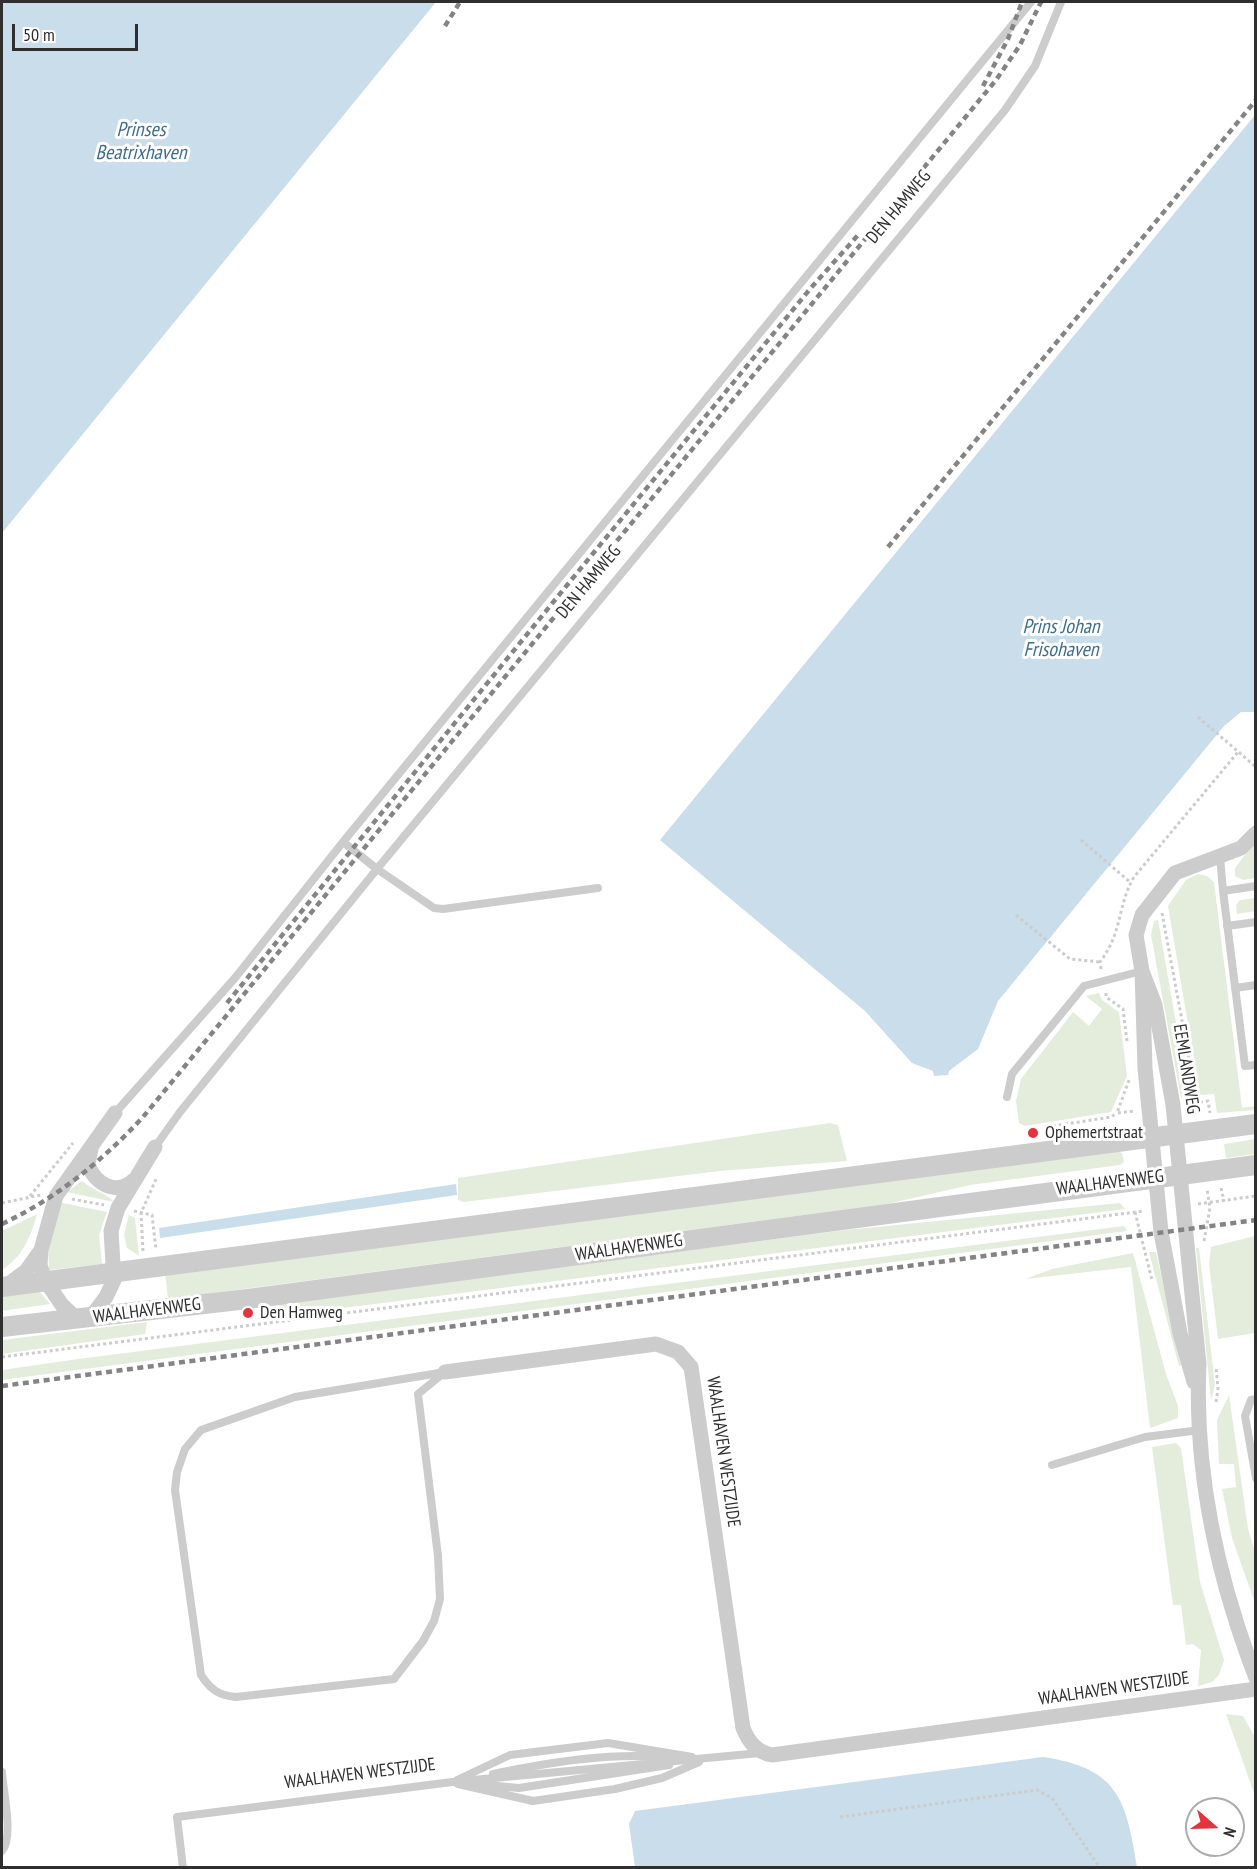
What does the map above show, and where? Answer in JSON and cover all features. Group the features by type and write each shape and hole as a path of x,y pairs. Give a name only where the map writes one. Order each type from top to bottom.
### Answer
{"street":[{"name":"EEMLANDWEG","path":"1156,1177 1144,1052 1142,971 1137,929 1142,915 1179,870 1242,848 1256,833"},
{"name":"EEMLANDWEG","path":"1142,971 1155,1005 1176,1135 1180,1175"},
{"path":"83,1318 62,1305 45,1280 40,1265 41,1250 56,1197 115,1113"},
{"path":"3,1286 1256,1124"},
{"path":"95,1142 88,1158 93,1176 113,1188 126,1186 134,1180"},
{"name":"DEN HAMWEG","path":"83,1318 106,1297 114,1280 111,1231 118,1208 155,1147"},
{"name":"WAALHAVENWEG","path":"2,1327 1256,1165"},
{"path":"1180,1175 1199,1364 1197,1394 1210,1526 1239,1634 1256,1678"},
{"path":"1156,1177 1159,1210 1180,1333 1197,1394"},
{"path":"3,1286 26,1270 41,1250"},
{"name":"WAALHAVEN WESTZIJDE","path":"445,1372 656,1344 678,1352 691,1366 743,1728 754,1747 763,1753 795,1752 1256,1689"}],"lane":[{"name":"DEN HAMWEG","path":"115,1113 235,978 342,842 1031,2"},
{"name":"DEN HAMWEG","path":"155,1147 180,1112 377,869 1011,103 1035,66 1061,2"},
{"path":"342,842 424,903 442,909 598,888"},
{"path":"1220,857 1245,1066 1256,1065"},
{"path":"1223,891 1256,886"},
{"path":"1227,926 1256,922"},
{"path":"1007,1097 1012,1074 1084,986 1142,971"},
{"path":"1235,988 1256,985"},
{"path":"445,1372 418,1394 438,1556 440,1599 434,1621 414,1657 394,1679 236,1697 224,1696 211,1690 201,1675 175,1490 177,1472 186,1449 201,1430 295,1397 445,1372"},
{"path":"1256,1399 1251,1400 1245,1416 1256,1478"},
{"path":"1052,1465 1145,1437 1200,1430"},
{"path":"452,1782 510,1755 608,1743 706,1759"},
{"name":"WAALHAVEN WESTZIJDE","path":"183,1868 177,1817 452,1782 763,1753"},
{"path":"452,1782 519,1788 706,1759"},
{"path":"452,1782 533,1801 615,1789 662,1778 706,1759"},
{"path":"2,1772 8,1834 2,1851"}],"path":[{"path":"1198,717 1256,767"},
{"path":"1082,840 1130,882"},
{"path":"1158,894 1189,1058 1199,1132"},
{"path":"1016,915 1070,959 1100,962"},
{"path":"1047,1127 1111,1117 1117,1113"},
{"path":"1205,1171 1209,1202"},
{"name":"WAALHAVENWEG","path":"1183,1206 1256,1196"},
{"name":"WAALHAVENWEG","path":"2,1357 1159,1210"},
{"path":"840,1817 1037,1790 1052,1798 1100,1868"}],"green space":[{"path":"1255,842 1255,878 1243,880 1235,876 1235,868"},
{"path":"1198,874 1207,876 1214,882 1242,1108 1255,1106 1255,1110 1217,1113 1214,1094 1200,1095 1168,906 1186,880"},
{"path":"1255,898 1255,911 1237,914 1236,905 1240,900"},
{"path":"1158,920 1189,1097 1181,1098 1151,935 1154,921"},
{"path":"1099,993 1102,1000 1119,1012 1127,1076 1111,1112 1025,1126 1019,1123 1016,1101 1021,1079 1073,1012 1089,1026 1102,1009 1086,996"},
{"path":"830,1123 838,1125 847,1161 720,1171 464,1202 458,1200 458,1178"},
{"path":"1255,1139 1255,1154 1226,1158 1224,1144"},
{"path":"1116,1151 1122,1153 1124,1162 1120,1165 970,1185 887,1204 168,1299 165,1273"},
{"path":"82,1181 107,1196 114,1202 67,1192"},
{"path":"58,1202 107,1212 99,1235 102,1264 49,1270 48,1237"},
{"path":"1120,1203 1125,1209 280,1316 279,1303 846,1230"},
{"path":"37,1214 25,1246 2,1270 2,1231"},
{"path":"129,1215 135,1218 139,1256 127,1248 124,1235"},
{"path":"1124,1226 1127,1231 2,1380 2,1370 78,1359"},
{"path":"1255,1236 1255,1333 1218,1339 1209,1264 1211,1247"},
{"path":"1196,1248 1199,1248 1215,1385 1211,1400"},
{"path":"1149,1252 1156,1252 1181,1365 1179,1366"},
{"path":"1133,1253 1166,1374 1178,1406 1178,1418 1150,1428 1131,1267 1025,1279 1052,1269"},
{"path":"39,1291 50,1304 2,1311 2,1296"},
{"path":"147,1322 145,1334 2,1354 2,1340"},
{"path":"1229,1395 1248,1529 1255,1552 1255,1603 1232,1538 1222,1489 1236,1487 1234,1464 1219,1464 1217,1420"},
{"path":"1176,1443 1181,1448 1200,1582 1224,1660 1219,1675 1212,1682 1198,1686 1201,1650 1193,1644 1186,1645 1181,1605 1173,1605 1152,1447"},
{"path":"1226,1714 1243,1716 1255,1737 1255,1796"}],"water":[{"name":"Prinses Beatrixhaven","path":"2,2 436,2 2,533"},
{"name":"Prins Johan Frisohaven","path":"1255,115 1255,712 1241,712 1224,726 998,1001 978,1049 949,1071 948,1075 934,1076 933,1071 912,1063 865,1011 660,840"},
{"path":"456,1184 457,1195 160,1238 159,1228"},
{"path":"1043,1757 1088,1769 1103,1779 1114,1791 1128,1823 1137,1867 635,1867 629,1824 635,1811"}],"railway":[{"path":"445,26 460,2"},
{"path":"983,86 1008,39 1022,2"},
{"path":"2,1224 60,1191 111,1149 143,1117 996,80 1020,45 1041,2"},
{"path":"888,547 1256,100"},
{"path":"227,1003 810,289 859,234"},
{"path":"2,1386 1256,1220"}],"place":[{"name":"Ophemertstraat","path":"1033,1133"},
{"name":"Den Hamweg","path":"248,1313"}]}
